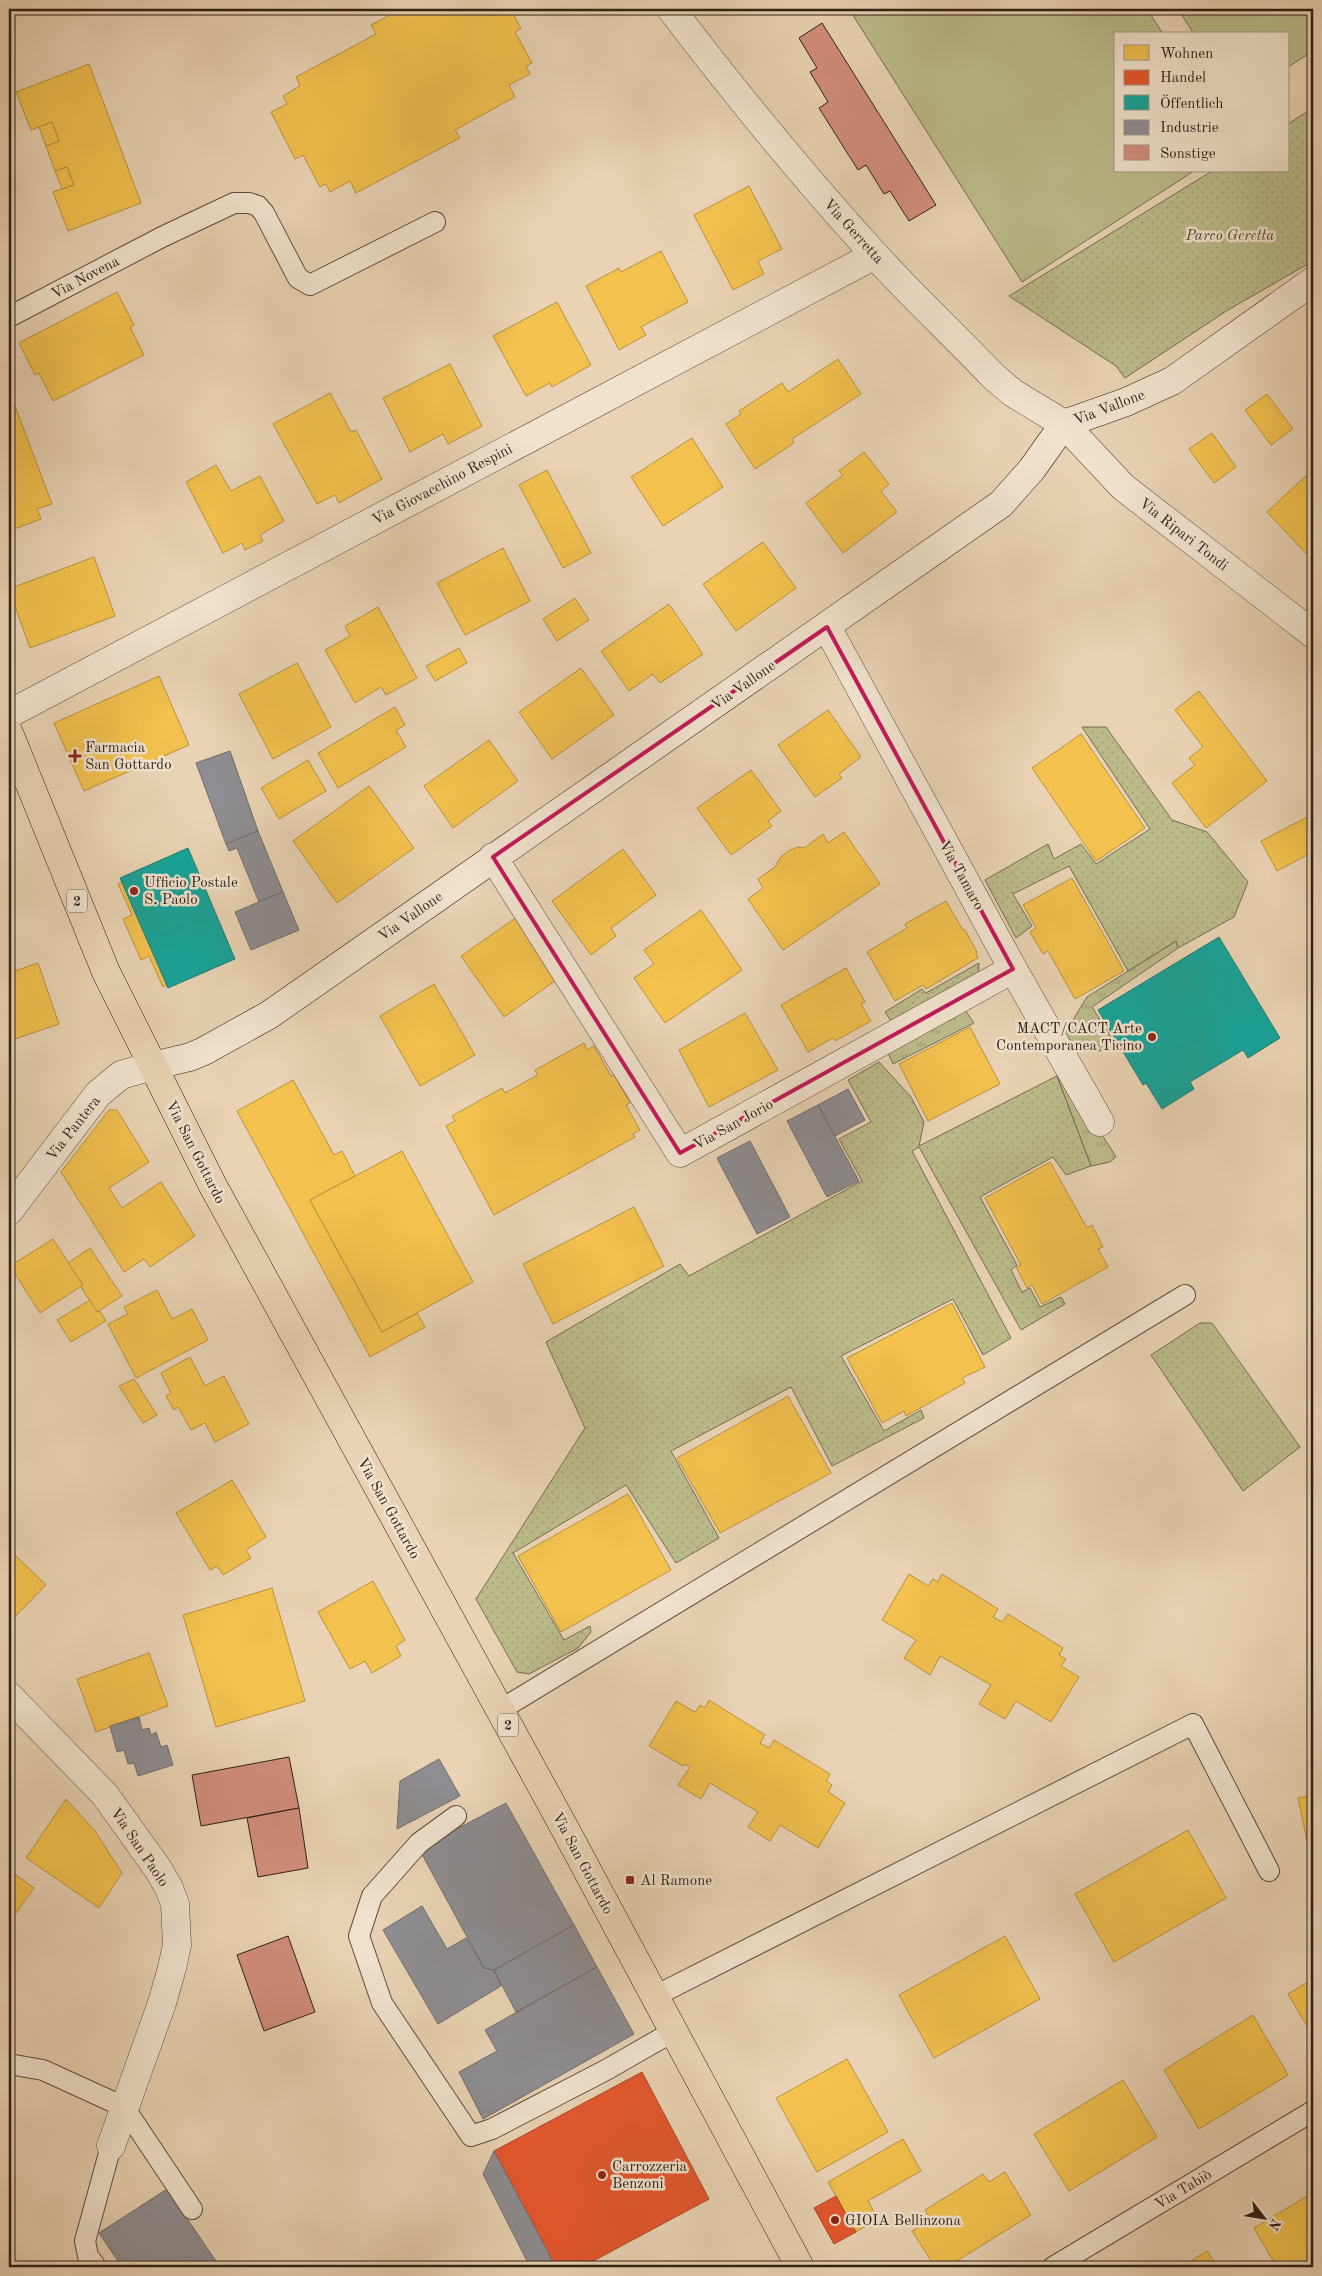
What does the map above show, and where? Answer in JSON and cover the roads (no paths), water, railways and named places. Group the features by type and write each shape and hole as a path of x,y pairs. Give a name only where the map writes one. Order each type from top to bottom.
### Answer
{"main road":[{"name":"Via San Gottardo","path":"9,733 106,972 212,1184 500,1710 800,2267"}],"street":[{"name":"Via Gerretta","path":"671,9 754,117 875,255 993,376 1014,393 1064,424"},
{"name":"Via Giovacchino Respini","path":"9,714 875,255"},
{"name":"Via Vallone","path":"152,1066 190,1057 204,1051 268,1015 1001,504 1032,469 1064,424 1126,402 1172,381 1313,282"},
{"name":"Via Ripari Tondi","path":"1064,424 1123,487 1313,634"},
{"name":"Via Tamaro","path":"826,627 1013,969 1100,1122"},
{"name":"Via San Jorio","path":"493,857 680,1153 1013,969"},
{"name":"Via Pantera","path":"9,1211 98,1094 121,1075 152,1066"},
{"name":"Via San Paolo","path":"9,1696 105,1795 158,1869 169,1888 175,1904 177,1945 172,1968 162,2003 111,2146"}],"lane":[{"name":"Via Novena","path":"9,317 162,237 234,203 249,202 258,206 264,213 298,278 310,284 435,222"},
{"path":"500,1710 1185,1295"},
{"path":"655,1996 1192,1724 1269,1871"},
{"path":"456,1816 419,1843 372,1896 359,1936 382,2004 471,2136 492,2129 606,2070 674,2032"},
{"path":"9,2064 43,2070 124,2107 192,2209"},
{"name":"Via Tabiò","path":"1053,2267 1313,2111"},
{"path":"96,2267 88,2256 85,2241 111,2146"}],"place":[{"name":"Farmacia San Gottardo","path":"75,756"},
{"name":"Ufficio Postale S. Paolo","path":"134,891"},
{"name":"MACT/CACT Arte Contemporanea Ticino","path":"1152,1037"},
{"name":"Al Ramone","path":"630,1880"},
{"name":"Carrozzeria Benzoni","path":"602,2175"},
{"name":"GIOIA Bellinzona","path":"835,2220"}],"park label":[{"name":"Parco Geretta","path":"1230,235"}]}
